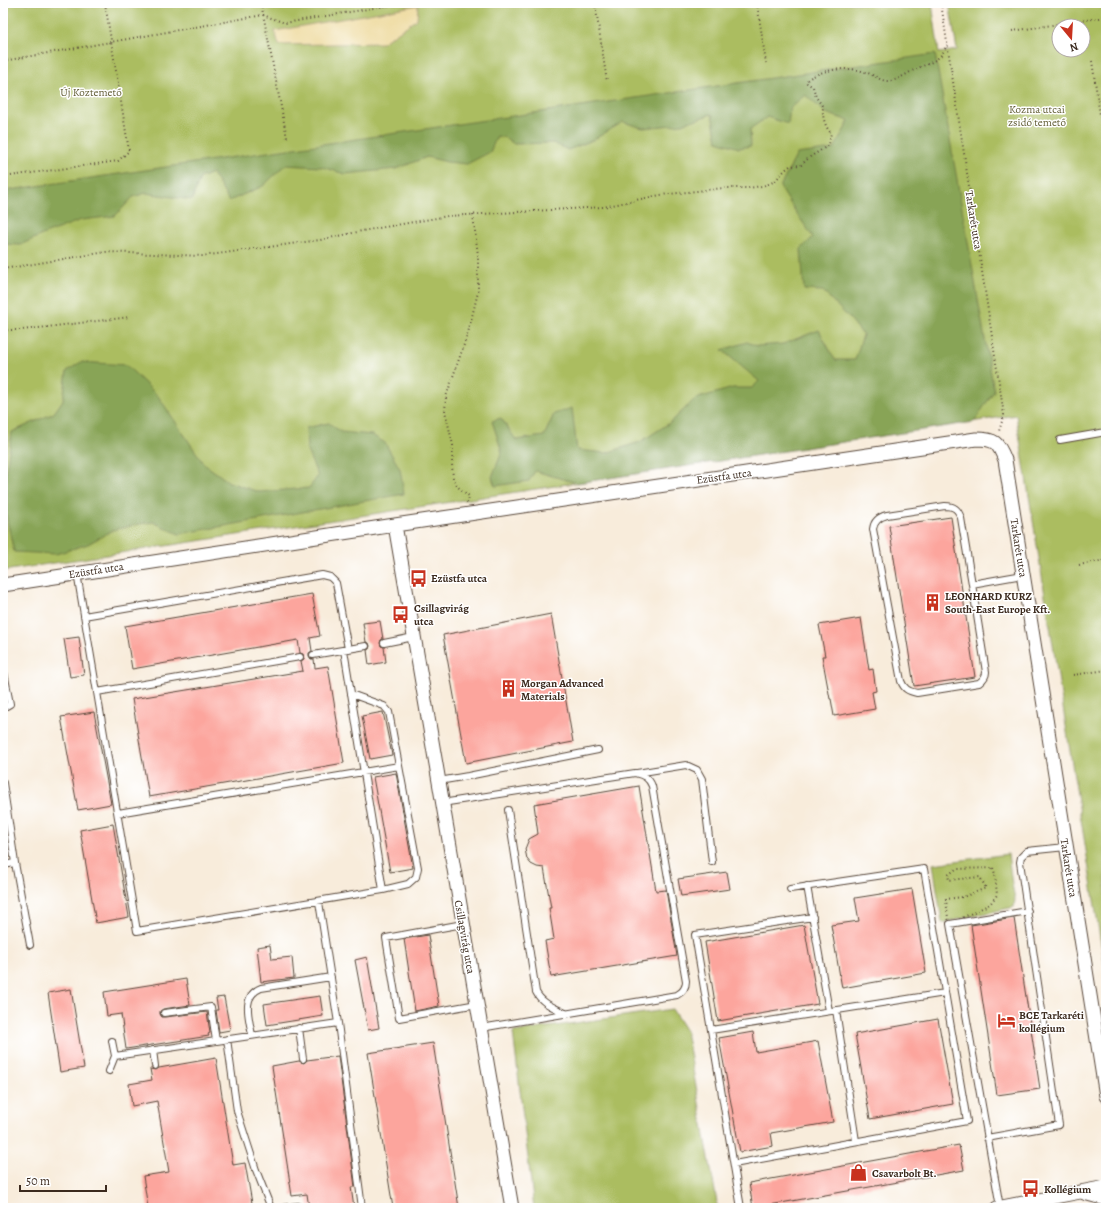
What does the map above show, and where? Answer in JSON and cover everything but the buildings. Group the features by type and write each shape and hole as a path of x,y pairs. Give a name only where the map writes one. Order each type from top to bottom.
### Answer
{"street":[{"name":"Ezüstfa utca","path":"3,585 460,515 976,439 986,439 995,442"},
{"name":"Tarkarét utca","path":"995,442 1001,449 1005,460 1106,1096"},
{"name":"Csillagvirág utca","path":"395,525 512,1208"},
{"path":"998,1208 1106,1187"},
{"path":"1083,1192 1106,1199"}],"lane":[{"path":"1060,440 1106,432"},
{"path":"945,506 955,507 961,518 972,584 986,672 985,678 979,682 917,693 908,691 903,686 901,681 873,529 875,522 882,516 887,515 945,506"},
{"path":"77,573 137,931 320,902 383,890 408,884 416,877 418,868 389,712 384,706 351,694"},
{"path":"84,616 322,575 330,577 336,583 351,694 383,890"},
{"path":"972,584 1023,575"},
{"path":"384,643 414,638"},
{"path":"313,655 366,646"},
{"path":"97,692 300,657"},
{"path":"3,667 10,704 3,708"},
{"path":"439,781 598,750"},
{"path":"442,803 686,765 697,770 702,779 712,862"},
{"path":"118,813 399,766"},
{"path":"481,1028 676,995 686,986 652,786 647,778 642,774 635,773"},
{"path":"3,783 15,863 30,945"},
{"path":"508,810 536,992 545,1002 568,1014"},
{"path":"987,1138 1059,1125 1020,862 1021,857 1027,851 1066,847"},
{"path":"3,865 15,863"},
{"path":"734,1164 967,1121 924,869 790,889"},
{"path":"807,886 828,1011"},
{"path":"320,902 338,1023 362,1208"},
{"path":"998,1208 950,924 1028,911"},
{"path":"741,1208 695,935 813,917"},
{"path":"463,924 386,938 398,1018 477,1004"},
{"path":"252,1035 248,1008 249,1000 253,992 261,988 331,977"},
{"path":"711,1030 945,993"},
{"path":"164,1013 211,1007 216,1041"},
{"path":"836,1010 856,1141"},
{"path":"115,1056 338,1023"},
{"path":"299,1028 303,1060"},
{"path":"227,1039 237,1111 256,1170 271,1208"},
{"path":"109,1071 115,1056 112,1041"},
{"path":"153,1050 155,1066"},
{"path":"282,1208 298,1206 299,1208"}],"path":[{"path":"3,177 118,161 129,151 106,3"},
{"path":"261,3 287,138"},
{"path":"3,61 263,16 284,23 404,3"},
{"path":"595,3 607,82"},
{"path":"757,3 766,63"},
{"name":"Tarkarét utca","path":"941,3 1004,415 995,442"},
{"path":"1012,32 1106,17"},
{"path":"3,269 106,252 202,256 320,240 448,216 603,207 660,195 724,188 748,188 769,184 775,181 790,166 802,165 810,157 829,144 831,133 823,119 823,107 816,97 813,87 806,82 813,75 836,70 855,69 887,81 895,80 939,57 947,45"},
{"path":"1092,62 1106,156"},
{"path":"460,515 469,498 467,494 458,487 453,478 453,444 445,411 446,397 468,333 478,292 478,255 473,215"},
{"path":"3,330 22,330 130,317"},
{"path":"1079,565 1106,560"},
{"path":"1073,675 1106,670"},
{"path":"993,868 997,895 990,904 950,924 946,899 963,897 986,888 980,877 949,880 948,875 956,869 993,868"}],"green space":[{"path":"3,3 932,3 939,53 957,50 949,3 1106,3 1106,975 1016,415 3,571"},
{"path":"935,54 994,391 974,422 577,483 535,471 529,481 495,486 492,477 502,452 492,421 501,418 516,440 544,436 554,414 572,408 577,450 606,453 640,442 671,422 695,399 733,388 752,388 759,381 722,350 747,342 757,346 783,344 819,330 835,360 855,360 863,335 852,321 823,291 804,290 801,249 813,237 780,187 797,154 834,149 849,121 826,113 805,95 790,108 788,124 767,117 750,129 751,146 739,148 717,141 712,114 682,124 643,128 623,122 593,140 568,150 553,143 514,144 506,138 497,136 490,152 467,164 447,162 427,157 396,169 345,174 322,167 285,165 263,186 229,201 212,173 200,178 192,200 146,193 133,197 115,216 81,220 20,245 3,244 3,191"},
{"path":"81,362 126,365 158,396 204,464 229,482 259,492 309,488 318,476 307,451 306,428 329,423 341,432 372,435 385,443 400,469 404,494 179,534 153,522 139,524 113,530 88,544 56,554 14,552 3,502 3,489 12,432 54,413 63,400 67,371"},
{"path":"1008,854 1015,899 1014,907 942,923 933,864"},
{"path":"672,1009 686,1031 718,1208 534,1208 513,1032"}],"sand":[{"path":"418,5 417,19 382,43 279,45 275,31"}],"place":[{"name":"Ezüstfa utca","path":"418,578"},
{"name":"LEONHARD KURZ South-East Europe Kft.","path":"932,602"},
{"name":"Csillagvirág utca","path":"401,614"},
{"name":"Morgan Advanced Materials","path":"508,689"},
{"name":"BCE Tarkaréti kollégium","path":"1006,1021"},
{"name":"Csavarbolt Bt.","path":"859,1173"},
{"name":"Kollégium","path":"1031,1189"}],"park label":[{"name":"Új Köztemető","path":"91,92"},
{"name":"Kozma utcai zsidó temető","path":"1037,115"}]}
